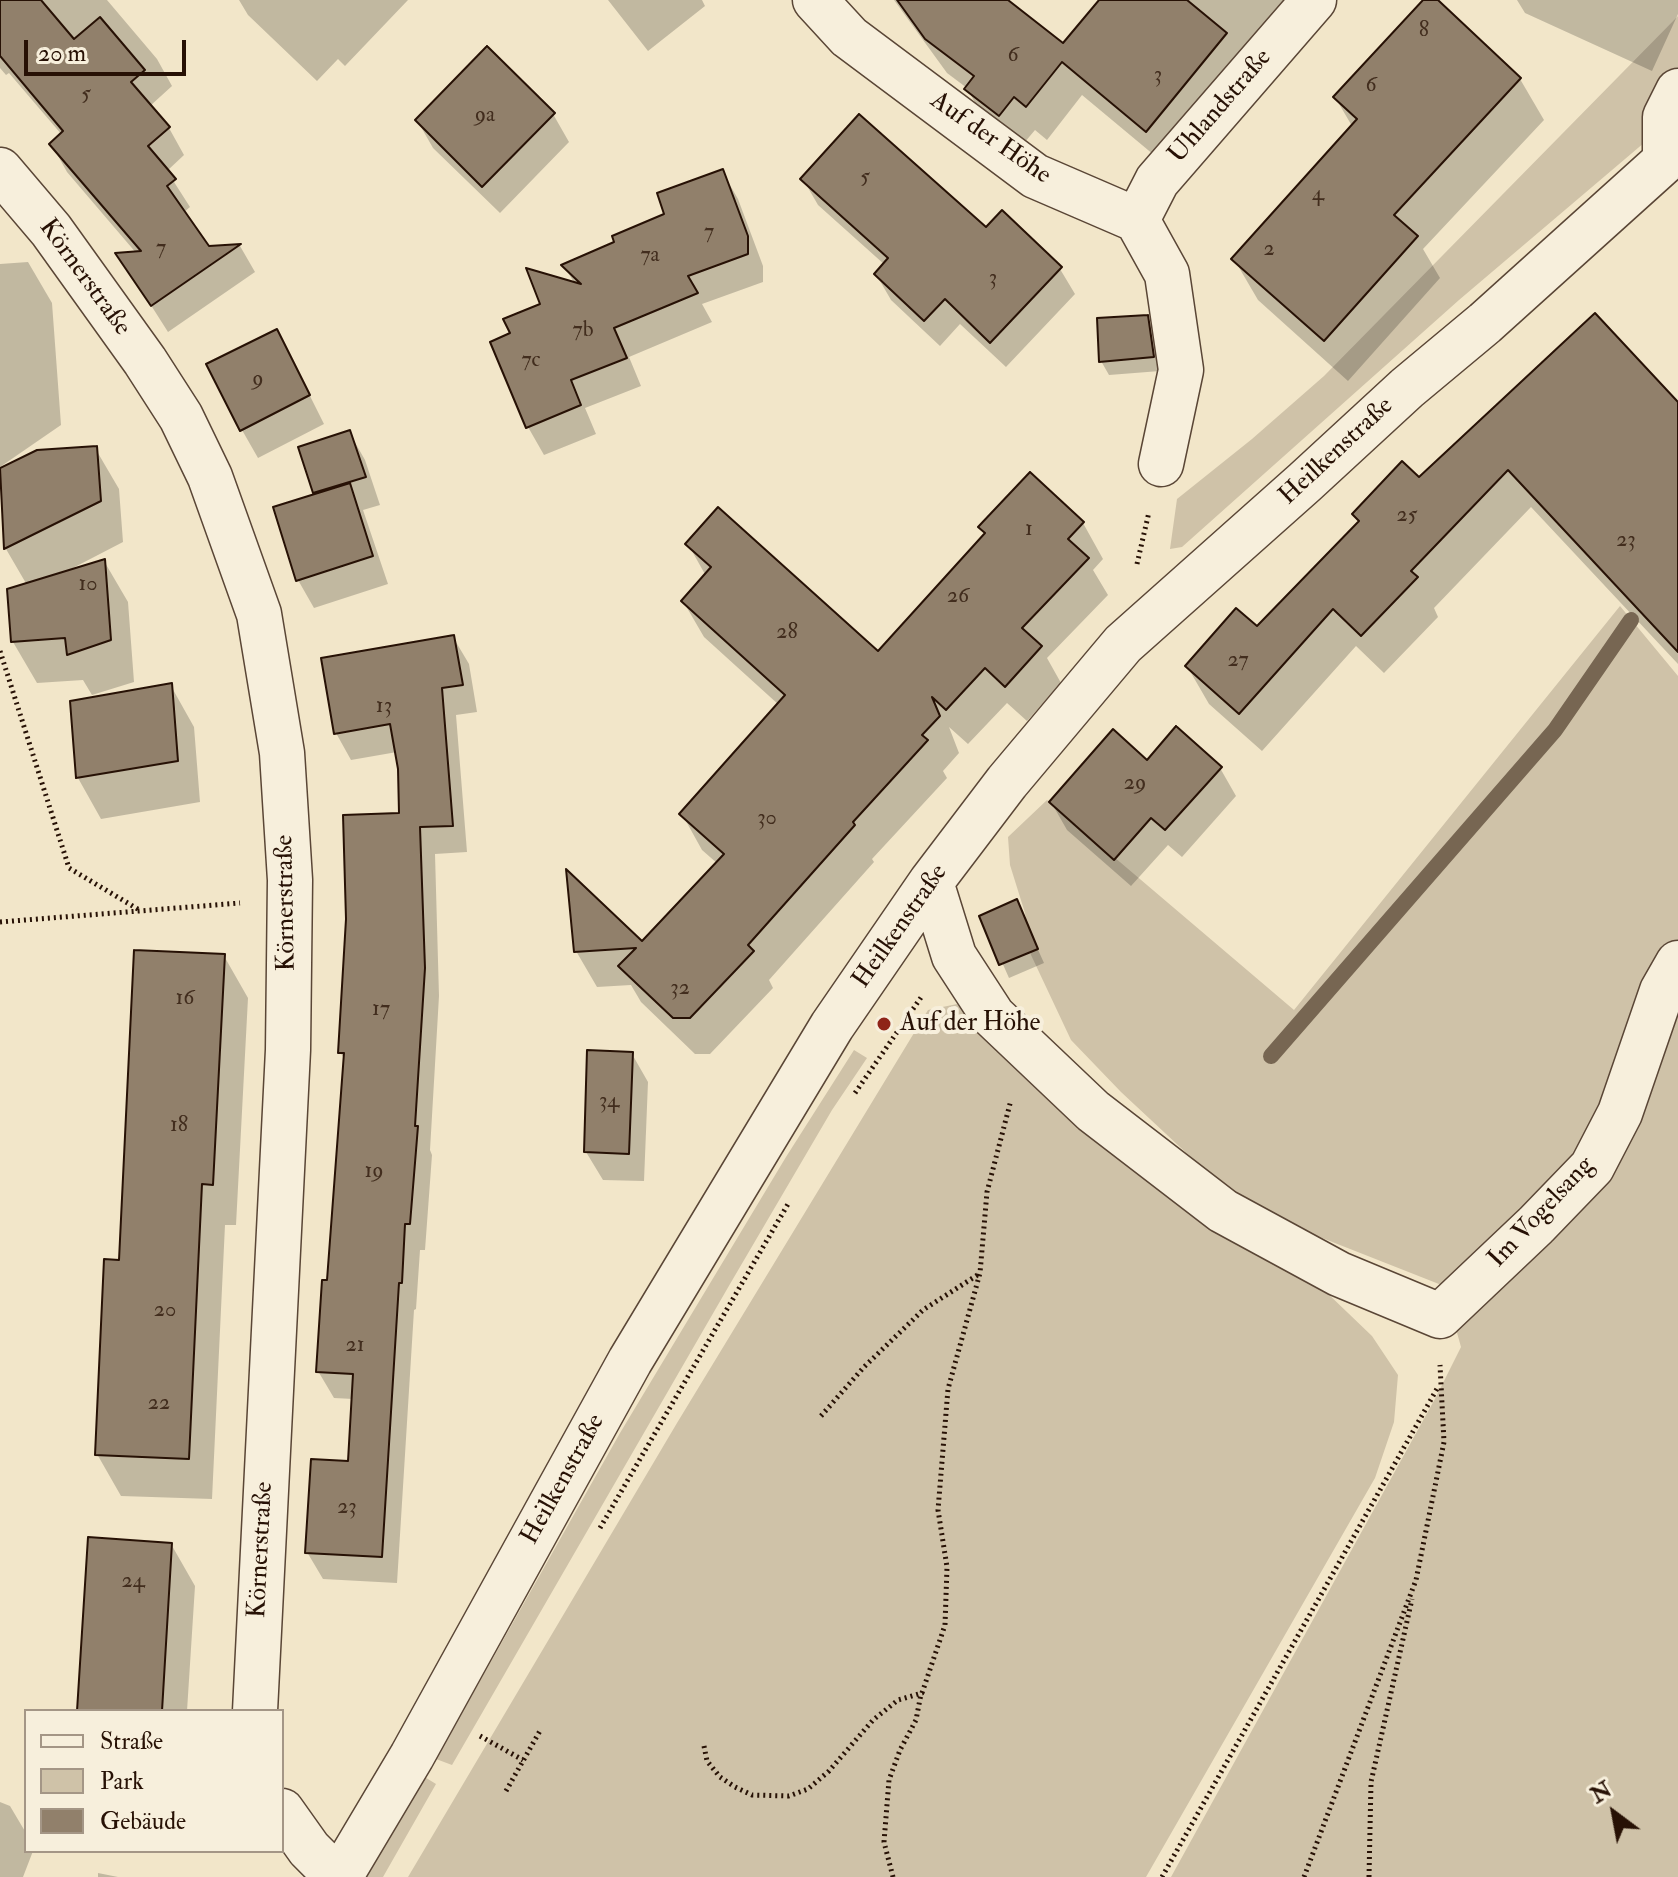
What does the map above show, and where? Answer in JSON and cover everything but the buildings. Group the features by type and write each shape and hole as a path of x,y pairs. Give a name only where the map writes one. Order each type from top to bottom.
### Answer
{"street":[{"name":"Auf der Höhe","path":"815,0 849,37 1035,176 1137,220"},
{"name":"Uhlandstraße","path":"1137,220 1157,181 1314,0"},
{"path":"1672,154 1665,117 1678,91"},
{"name":"Heilkenstraße","path":"339,1877 412,1756 630,1361 832,1026 931,882 1007,782 1123,644 1672,154"},
{"name":"Körnerstraße","path":"0,170 51,230 145,361 181,417 210,477 259,614 282,753 289,903 288,1050 255,1709"},
{"path":"1137,220 1167,274 1181,370 1161,464"},
{"path":"931,882 954,956 993,1016 1093,1111 1223,1211 1339,1274 1440,1316"},
{"name":"Im Vogelsang","path":"1440,1316 1592,1167 1620,1113 1662,991 1678,963"},
{"path":"284,1814 309,1849 339,1877"}],"path":[{"path":"1123,644 1140,549 1161,464"},
{"path":"0,651 69,868 141,911"},
{"path":"0,922 255,902 289,903"},
{"path":"849,1101 911,1011 954,956"},
{"path":"893,1877 884,1842 889,1780 916,1720 945,1625 947,1567 938,1510 948,1389 980,1273 987,1192 1024,1048"},
{"path":"597,1534 793,1196"},
{"path":"821,1416 864,1367 923,1310 980,1273"},
{"path":"1369,1877 1371,1782 1444,1442 1440,1316"},
{"path":"1162,1877 1440,1384"},
{"path":"1304,1877 1416,1580"},
{"path":"704,1746 707,1761 720,1777 735,1787 752,1795 789,1796 808,1789 829,1771 873,1720 898,1700 922,1693"},
{"path":"473,1747 487,1722"},
{"path":"506,1791 541,1729"},
{"path":"479,1736 523,1760"}],"green space":[{"path":"1678,16 1678,114 1459,300 1182,547 1170,549 1177,499 1324,376"},
{"path":"1620,606 1678,676 1678,1877 1171,1877 1461,1347 1444,1286 1274,1219 1195,1161 1071,1040 1031,955 1025,913 1010,865 1008,837 1047,800 1294,1010"},
{"path":"957,1004 987,1035 1323,1289 1372,1336 1398,1375 1394,1422 1375,1478 1146,1877 408,1877 677,1423 928,1010"},
{"path":"854,1050 867,1058 832,1110 452,1765 436,1759 620,1433"},
{"path":"423,1776 436,1784 383,1877 365,1877"}],"waterway":[{"path":"1271,1056 1555,730 1631,620"}],"place":[{"name":"Auf der Höhe","path":"884,1024"}]}
